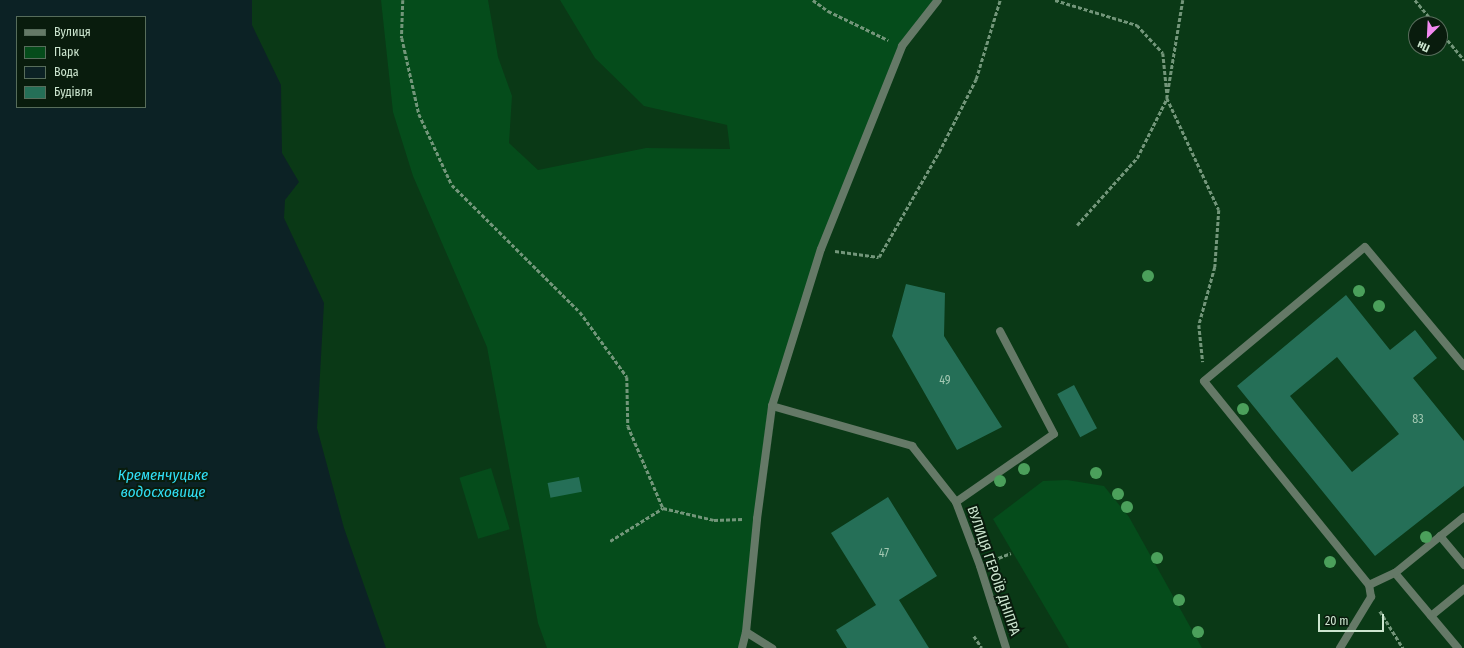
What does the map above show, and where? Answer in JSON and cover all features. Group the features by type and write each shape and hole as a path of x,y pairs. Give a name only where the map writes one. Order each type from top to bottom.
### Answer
{"street":[{"path":"742,648 746,632 757,519 772,406 821,248 902,46 938,0"},
{"path":"1340,648 1371,597 1369,585 1204,381 1365,247 1464,366"},
{"path":"956,502 1054,434 1000,331"},
{"name":"ВУЛИЦЯ ГЕРОЇВ ДНІПРА","path":"772,406 912,446 956,502 980,566 1006,648"},
{"path":"1369,585 1395,573 1464,517"},
{"path":"1440,536 1464,566"},
{"path":"1395,573 1458,648"},
{"path":"1431,616 1464,589"},
{"path":"746,632 772,648"}],"path":[{"path":"403,0 402,38 419,114 452,185 580,312 627,376 628,426 663,508"},
{"path":"813,0 828,11 902,46"},
{"path":"821,248 879,257 939,152 976,79 1000,0"},
{"path":"1055,0 1137,25 1163,53 1167,98 1220,210 1215,267 1199,325 1204,381"},
{"path":"1077,225 1137,158 1167,98 1183,0"},
{"path":"1415,0 1428,16"},
{"path":"1448,41 1464,60"},
{"path":"610,541 663,508 714,520 757,519"},
{"path":"1371,597 1403,648"},
{"path":"974,636 982,648"}],"green space":[{"path":"381,0 488,0 498,57 512,96 509,143 538,170 646,148 730,149 727,125 644,106 595,58 560,0 938,0 902,46 821,249 772,406 742,648 547,648 538,623 487,347 413,176 393,112"},
{"path":"491,468 510,529 478,539 459,478"},
{"path":"1067,480 1104,486 1129,517 1202,648 1069,648 993,519 1043,481"}],"water":[{"name":"Кременчуцьке водосховище","path":"0,0 252,0 252,25 281,85 282,153 299,182 285,200 284,218 324,303 317,428 344,528 386,648 0,648"}],"building":[{"path":"906,284 945,293 944,336 1002,427 957,450 892,336"},
{"path":"1346,295 1390,350 1415,330 1437,358 1413,378 1464,441 1464,486 1375,556 1237,386","holes":["1337,357 1399,434 1352,472 1290,396"]},
{"path":"1074,385 1097,428 1080,437 1057,394"},
{"path":"579,477 582,492 550,498 548,483"},
{"path":"888,497 937,576 899,600 929,648 847,648 836,630 876,605 831,533"}]}
